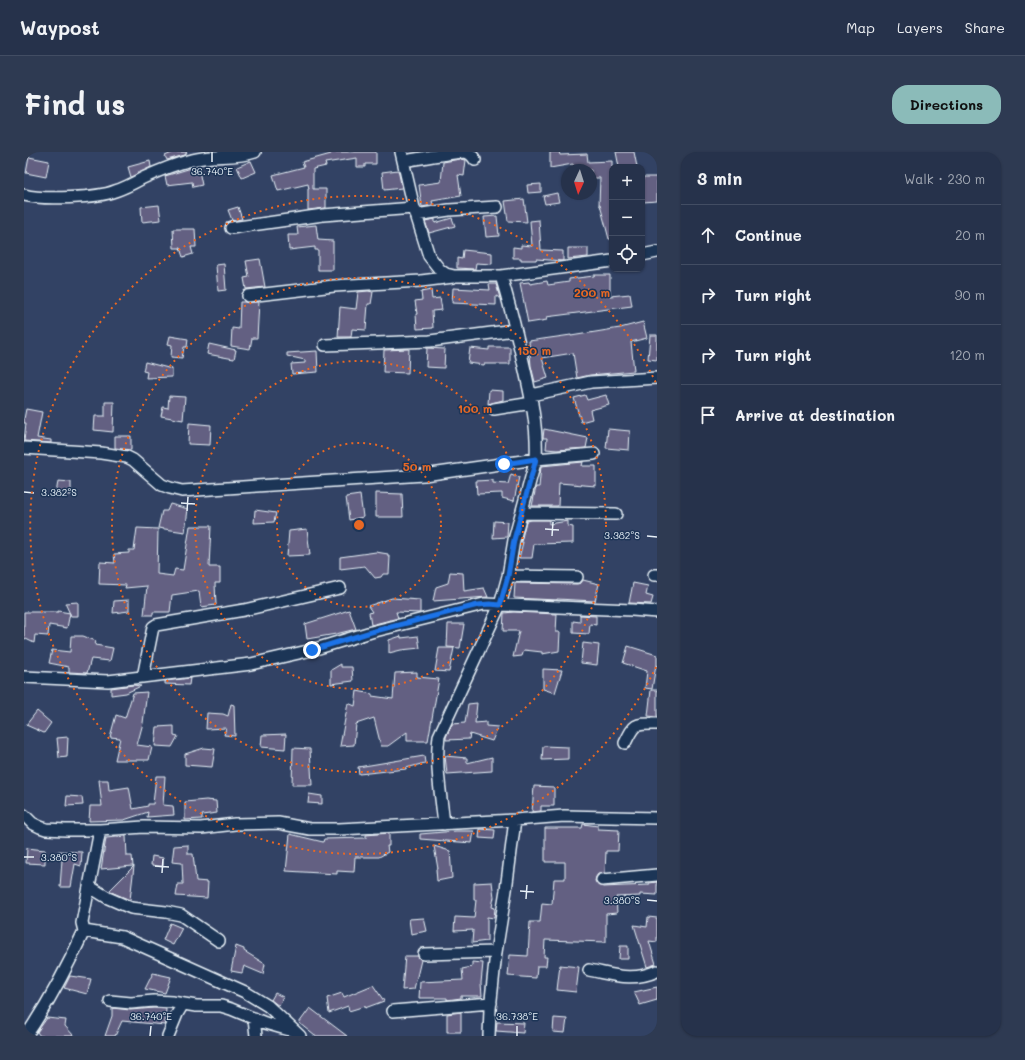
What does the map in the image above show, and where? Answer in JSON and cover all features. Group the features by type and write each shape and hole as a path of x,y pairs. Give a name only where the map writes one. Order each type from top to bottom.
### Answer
{"street":[{"path":"24,195 48,198 84,196 114,192 144,178 190,160 233,156 255,152"},
{"path":"454,276 446,274 440,270 429,256 415,212 402,156 465,152 472,155 475,160"},
{"path":"231,228 323,215 415,212 497,207"},
{"path":"645,254 657,252"},
{"path":"248,296 334,286 421,281 454,276 502,276 609,261"},
{"path":"444,824 437,749 439,736 500,605 508,576 514,540 536,459 536,436 532,399 502,276"},
{"path":"325,345 430,341 515,330"},
{"path":"494,409 592,382 657,378"},
{"path":"24,448 127,456 162,485 182,491 424,475 536,459 594,454"},
{"path":"522,513 616,514"},
{"path":"508,576 577,577"},
{"path":"143,677 153,627 156,625 244,610 340,588"},
{"path":"24,677 108,680 251,664 312,650 371,632 478,605 490,604 657,612"},
{"path":"625,743 632,729 636,726 640,724 657,724"},
{"path":"24,814 32,823 46,829 100,830 144,827 201,828 235,824 285,824 322,830 564,816 657,818"},
{"path":"489,1036 496,952 515,820"},
{"path":"26,1036 55,991 67,969 84,931 82,923 100,830"},
{"path":"602,880 657,875"},
{"path":"90,887 108,898 131,908 180,915 219,941"},
{"path":"84,931 122,937 245,992 268,1006 298,1034"},
{"path":"424,954 496,952"},
{"path":"589,970 634,977 645,976 657,971"},
{"path":"110,1002 160,1002 196,1006 221,1006 298,1034"},
{"path":"393,1011 491,1003"},
{"path":"168,1036 183,1004"},
{"path":"254,1018 256,1036"}],"building":[{"path":"174,152 187,152 185,155 167,160 165,156"},
{"path":"331,152 376,152 376,164 365,164 365,167 357,167 357,158 325,163 326,166 313,169 313,189 326,189 326,208 308,210 308,184 278,191 273,175 304,167 302,162 331,154"},
{"path":"550,152 559,152 560,155 587,154 588,162 612,161 612,164 609,164 609,239 599,205 600,178 597,178 597,164 561,164 561,166 550,168"},
{"path":"616,152 634,152 636,164 618,164"},
{"path":"29,157 49,161 46,177 26,173"},
{"path":"460,159 466,160 464,176 458,175 461,196 432,201 433,205 422,207 419,185 441,182 443,162"},
{"path":"150,161 151,167 131,177 128,167"},
{"path":"251,161 256,172 242,178 237,167"},
{"path":"198,166 202,185 193,187 192,182 167,185 165,176"},
{"path":"398,170 402,188 384,190 382,172"},
{"path":"645,177 657,177 657,201 645,202"},
{"path":"541,184 541,192 528,193 527,185"},
{"path":"557,193 559,202 545,204 543,196"},
{"path":"524,199 527,222 508,221 505,201"},
{"path":"159,205 161,220 142,222 141,207"},
{"path":"238,207 242,219 226,223 226,222 232,220 228,210"},
{"path":"497,216 499,236 486,237 484,217"},
{"path":"452,218 455,226 429,233 425,221 435,219 435,223"},
{"path":"539,220 541,250 563,251 563,261 536,259 521,260 521,258 513,258 513,247 521,248 521,245 532,246 530,221"},
{"path":"316,225 318,240 333,241 333,270 318,270 318,250 315,250 315,247 289,250 288,235 298,235 297,227"},
{"path":"173,229 195,229 196,247 191,247 193,254 183,257 180,248 174,248"},
{"path":"568,248 588,248 588,257 568,259"},
{"path":"463,250 492,253 492,264 476,263 475,269 457,268 457,258 462,259"},
{"path":"260,259 265,287 246,289 244,278 249,277 246,261"},
{"path":"224,264 226,290 218,291 216,265"},
{"path":"594,275 610,275 610,296 630,294 632,306 546,317 547,320 528,323 520,283 529,282 530,284 547,281 548,285 569,282 569,279"},
{"path":"489,284 496,284 500,298 496,296 496,305 452,303 453,288 490,290"},
{"path":"431,290 432,299 440,298 442,310 432,311 433,328 417,329 415,301 422,300 421,292"},
{"path":"358,292 373,292 371,304 368,304 366,330 352,329 351,337 338,337 340,307 356,309"},
{"path":"240,302 259,302 257,338 252,338 250,349 231,346 232,328 239,329"},
{"path":"643,322 647,338 631,342 634,371 590,375 577,378 573,353 542,358 548,378 535,382 531,366 529,341 620,328"},
{"path":"650,335 657,335 657,360 648,359"},
{"path":"170,336 188,339 187,347 184,347 182,358 171,357 172,345 168,344"},
{"path":"209,344 236,350 234,359 207,354"},
{"path":"489,347 510,347 510,364 484,365 468,363 470,348 489,350"},
{"path":"427,348 445,349 444,368 426,367"},
{"path":"409,349 408,373 383,372 384,350"},
{"path":"317,351 318,372 292,374 291,364 305,363 305,360 287,356 287,353"},
{"path":"145,362 172,369 172,377 146,378 147,372 143,371"},
{"path":"489,390 503,391 503,400 488,404"},
{"path":"585,395 587,400 606,395 609,405 590,410 592,419 581,422 574,398"},
{"path":"169,396 185,397 183,420 161,416 163,407 168,408"},
{"path":"105,402 114,402 113,432 94,430 95,416 105,416"},
{"path":"26,409 42,412 37,438 51,440 51,443 24,441 26,423 24,423 24,419"},
{"path":"189,423 211,425 210,445 188,444"},
{"path":"544,429 588,438 586,448 557,450 546,449 547,438 543,438"},
{"path":"608,429 630,431 629,450 606,448"},
{"path":"115,436 131,436 131,450 115,448"},
{"path":"583,462 582,466 596,466 596,486 559,483 558,506 532,506 536,487 539,487 541,466"},
{"path":"511,474 519,477 514,501 502,498 502,493 477,494 476,481 493,480 493,483 508,484"},
{"path":"58,481 71,482 71,495 56,494"},
{"path":"376,493 402,494 403,517 376,517"},
{"path":"360,495 363,517 349,520 346,497"},
{"path":"170,504 188,509 185,532 158,528 162,511 167,511"},
{"path":"255,510 276,513 274,522 254,523"},
{"path":"549,520 549,524 568,521 568,526 573,527 573,543 534,544 532,558 519,558 526,521"},
{"path":"494,521 508,522 507,537 493,538"},
{"path":"190,526 211,526 209,567 220,567 220,583 215,583 216,605 201,607 199,591 172,595 170,612 153,612 153,615 144,615 147,586 125,588 126,585 99,584 100,562 115,563 114,554 129,553 129,550 134,550 137,528 158,529 157,574 173,576 175,569 183,570"},
{"path":"307,529 310,555 287,556 289,531"},
{"path":"376,552 388,554 388,557 390,557 389,574 383,574 381,577 375,578 365,566 340,569 340,557"},
{"path":"450,572 463,573 464,591 484,588 488,597 433,601 436,587 448,583"},
{"path":"583,580 599,584 595,601 514,598 515,583 577,584 581,583"},
{"path":"633,583 648,586 646,595 653,597 651,604 629,603"},
{"path":"392,598 420,600 420,613 396,612 398,618 371,625 369,613 372,612 368,606"},
{"path":"129,600 129,611 113,613 114,601"},
{"path":"78,602 78,616 71,616 65,603"},
{"path":"349,610 356,629 307,639 305,624"},
{"path":"58,611 70,613 67,628 49,625 48,636 35,635 34,643 24,638 24,612"},
{"path":"504,613 557,614 556,632 560,632 559,651 542,654 542,652 524,650 522,656 513,657 519,631 503,631"},
{"path":"580,615 596,616 596,625 590,624 589,634 573,633 573,621 580,622"},
{"path":"448,624 464,624 460,648 447,647"},
{"path":"71,636 83,636 96,641 95,645 113,648 110,661 91,659 87,673 69,672 69,667 49,663 52,650 70,652"},
{"path":"401,636 401,638 418,636 420,648 389,653 389,640"},
{"path":"583,643 599,645 597,665 581,663"},
{"path":"628,646 657,655 657,666 656,665 652,689 645,688 647,671 623,663"},
{"path":"439,648 454,648 449,672 435,671"},
{"path":"341,664 341,667 352,667 353,681 331,684 331,670"},
{"path":"543,669 562,670 555,693 543,689"},
{"path":"417,672 417,677 439,679 428,741 407,741 407,732 388,746 381,746 374,718 356,724 354,745 340,746 348,703 355,706 357,691 372,694 372,696 393,699 395,673"},
{"path":"190,678 189,685 165,684 165,681"},
{"path":"133,685 141,686 126,693 111,695 111,688"},
{"path":"651,690 657,690 657,717 648,716"},
{"path":"147,692 143,723 137,745 152,747 149,760 115,760 120,738 110,737 116,715 125,718 133,693"},
{"path":"477,703 475,723 486,722 486,726 498,727 492,741 470,734 469,739 446,740 452,724 465,723 468,704"},
{"path":"231,704 234,705 235,736 224,735 226,728 206,729 207,713 223,714 228,716"},
{"path":"37,711 51,723 44,733 26,725"},
{"path":"174,726 174,735 178,736 172,747 155,746 157,727"},
{"path":"286,734 285,749 261,747 262,735"},
{"path":"68,737 67,757 59,758 57,738"},
{"path":"543,746 568,747 568,759 542,760"},
{"path":"204,748 215,749 212,767 185,765 185,754"},
{"path":"293,748 310,749 312,785 292,785"},
{"path":"424,756 425,763 406,769 359,774 358,767"},
{"path":"445,756 467,758 467,763 492,757 492,771 447,774"},
{"path":"156,776 165,776 163,805 173,806 174,815 147,817 148,812 124,820 89,821 90,806 102,806 99,780 108,780 109,790 129,787 133,809 148,806 148,804 153,804"},
{"path":"534,786 554,787 554,806 541,806 541,811 532,812"},
{"path":"309,794 322,796 322,804 308,803"},
{"path":"67,796 82,797 83,805 66,806"},
{"path":"206,800 216,801 217,813 202,815 202,819 185,820 185,802"},
{"path":"583,824 598,826 598,829 619,830 618,851 606,851 605,873 598,874 595,881 597,884 603,887 649,885 649,883 657,882 657,895 640,894 640,896 616,897 617,913 606,914 606,942 545,940 544,957 547,957 546,966 537,966 536,978 508,976 510,955 528,956 530,922 540,922 542,903 552,904 554,879 565,879 565,862 545,862 545,828 582,828"},
{"path":"480,829 495,830 494,839 479,838"},
{"path":"474,831 472,843 420,839 420,834"},
{"path":"389,833 389,846 387,846 388,852 379,857 355,857 354,872 337,871 337,874 286,871 290,834 323,842 324,839 366,838 366,835"},
{"path":"126,836 127,856 132,856 133,866 101,869 106,838"},
{"path":"188,845 188,854 193,854 196,881 208,882 207,898 176,896 178,884 183,884 182,863 172,862 174,846"},
{"path":"434,846 450,851 452,878 437,881 436,869 438,869"},
{"path":"27,848 45,850 45,864 26,863"},
{"path":"58,851 82,852 81,866 75,864 71,887 60,887 62,860 57,858"},
{"path":"152,856 163,858 163,867 151,865"},
{"path":"134,866 130,900 111,892 110,890"},
{"path":"492,882 494,897 492,907 495,908 494,918 487,917 487,941 472,943 473,930 454,931 455,917 474,918 476,900 474,900 474,883"},
{"path":"648,917 657,918 657,942 649,941 656,964 647,967 634,925 647,927"},
{"path":"424,918 427,931 411,934 409,919"},
{"path":"170,923 182,928 173,945 163,940"},
{"path":"236,946 244,949 244,951 265,964 263,974 244,966 242,973 231,971"},
{"path":"620,946 628,946 628,959 619,959"},
{"path":"405,956 418,956 421,960 414,989 402,990"},
{"path":"472,962 483,963 481,983 482,996 461,996 461,998 447,1000 447,998 419,998 420,982 463,980 462,969 472,967"},
{"path":"560,965 579,967 576,992 557,990"},
{"path":"153,973 171,977 165,993 145,989"},
{"path":"70,976 91,979 87,994 64,988"},
{"path":"373,985 384,1001 365,1008 365,1006 349,1011 348,1006 329,1013 327,998 342,993 344,997"},
{"path":"657,987 657,1000 640,1005 634,992"},
{"path":"275,993 283,997 279,1006 271,1000"},
{"path":"112,1008 130,1010 154,1008 166,1009 165,1025 122,1021 115,1036 105,1036 112,1016"},
{"path":"310,1008 347,1036 315,1036 299,1023"},
{"path":"461,1012 461,1032 447,1032 447,1014"},
{"path":"47,1018 66,1020 65,1026 74,1036 40,1036 37,1032"},
{"path":"554,1018 567,1019 565,1033 553,1032"},
{"path":"497,1022 524,1023 523,1033 496,1031"}],"route":[{"path":"312,650 371,632 478,605 500,605 505,590 514,540 536,459 504,464"}]}
